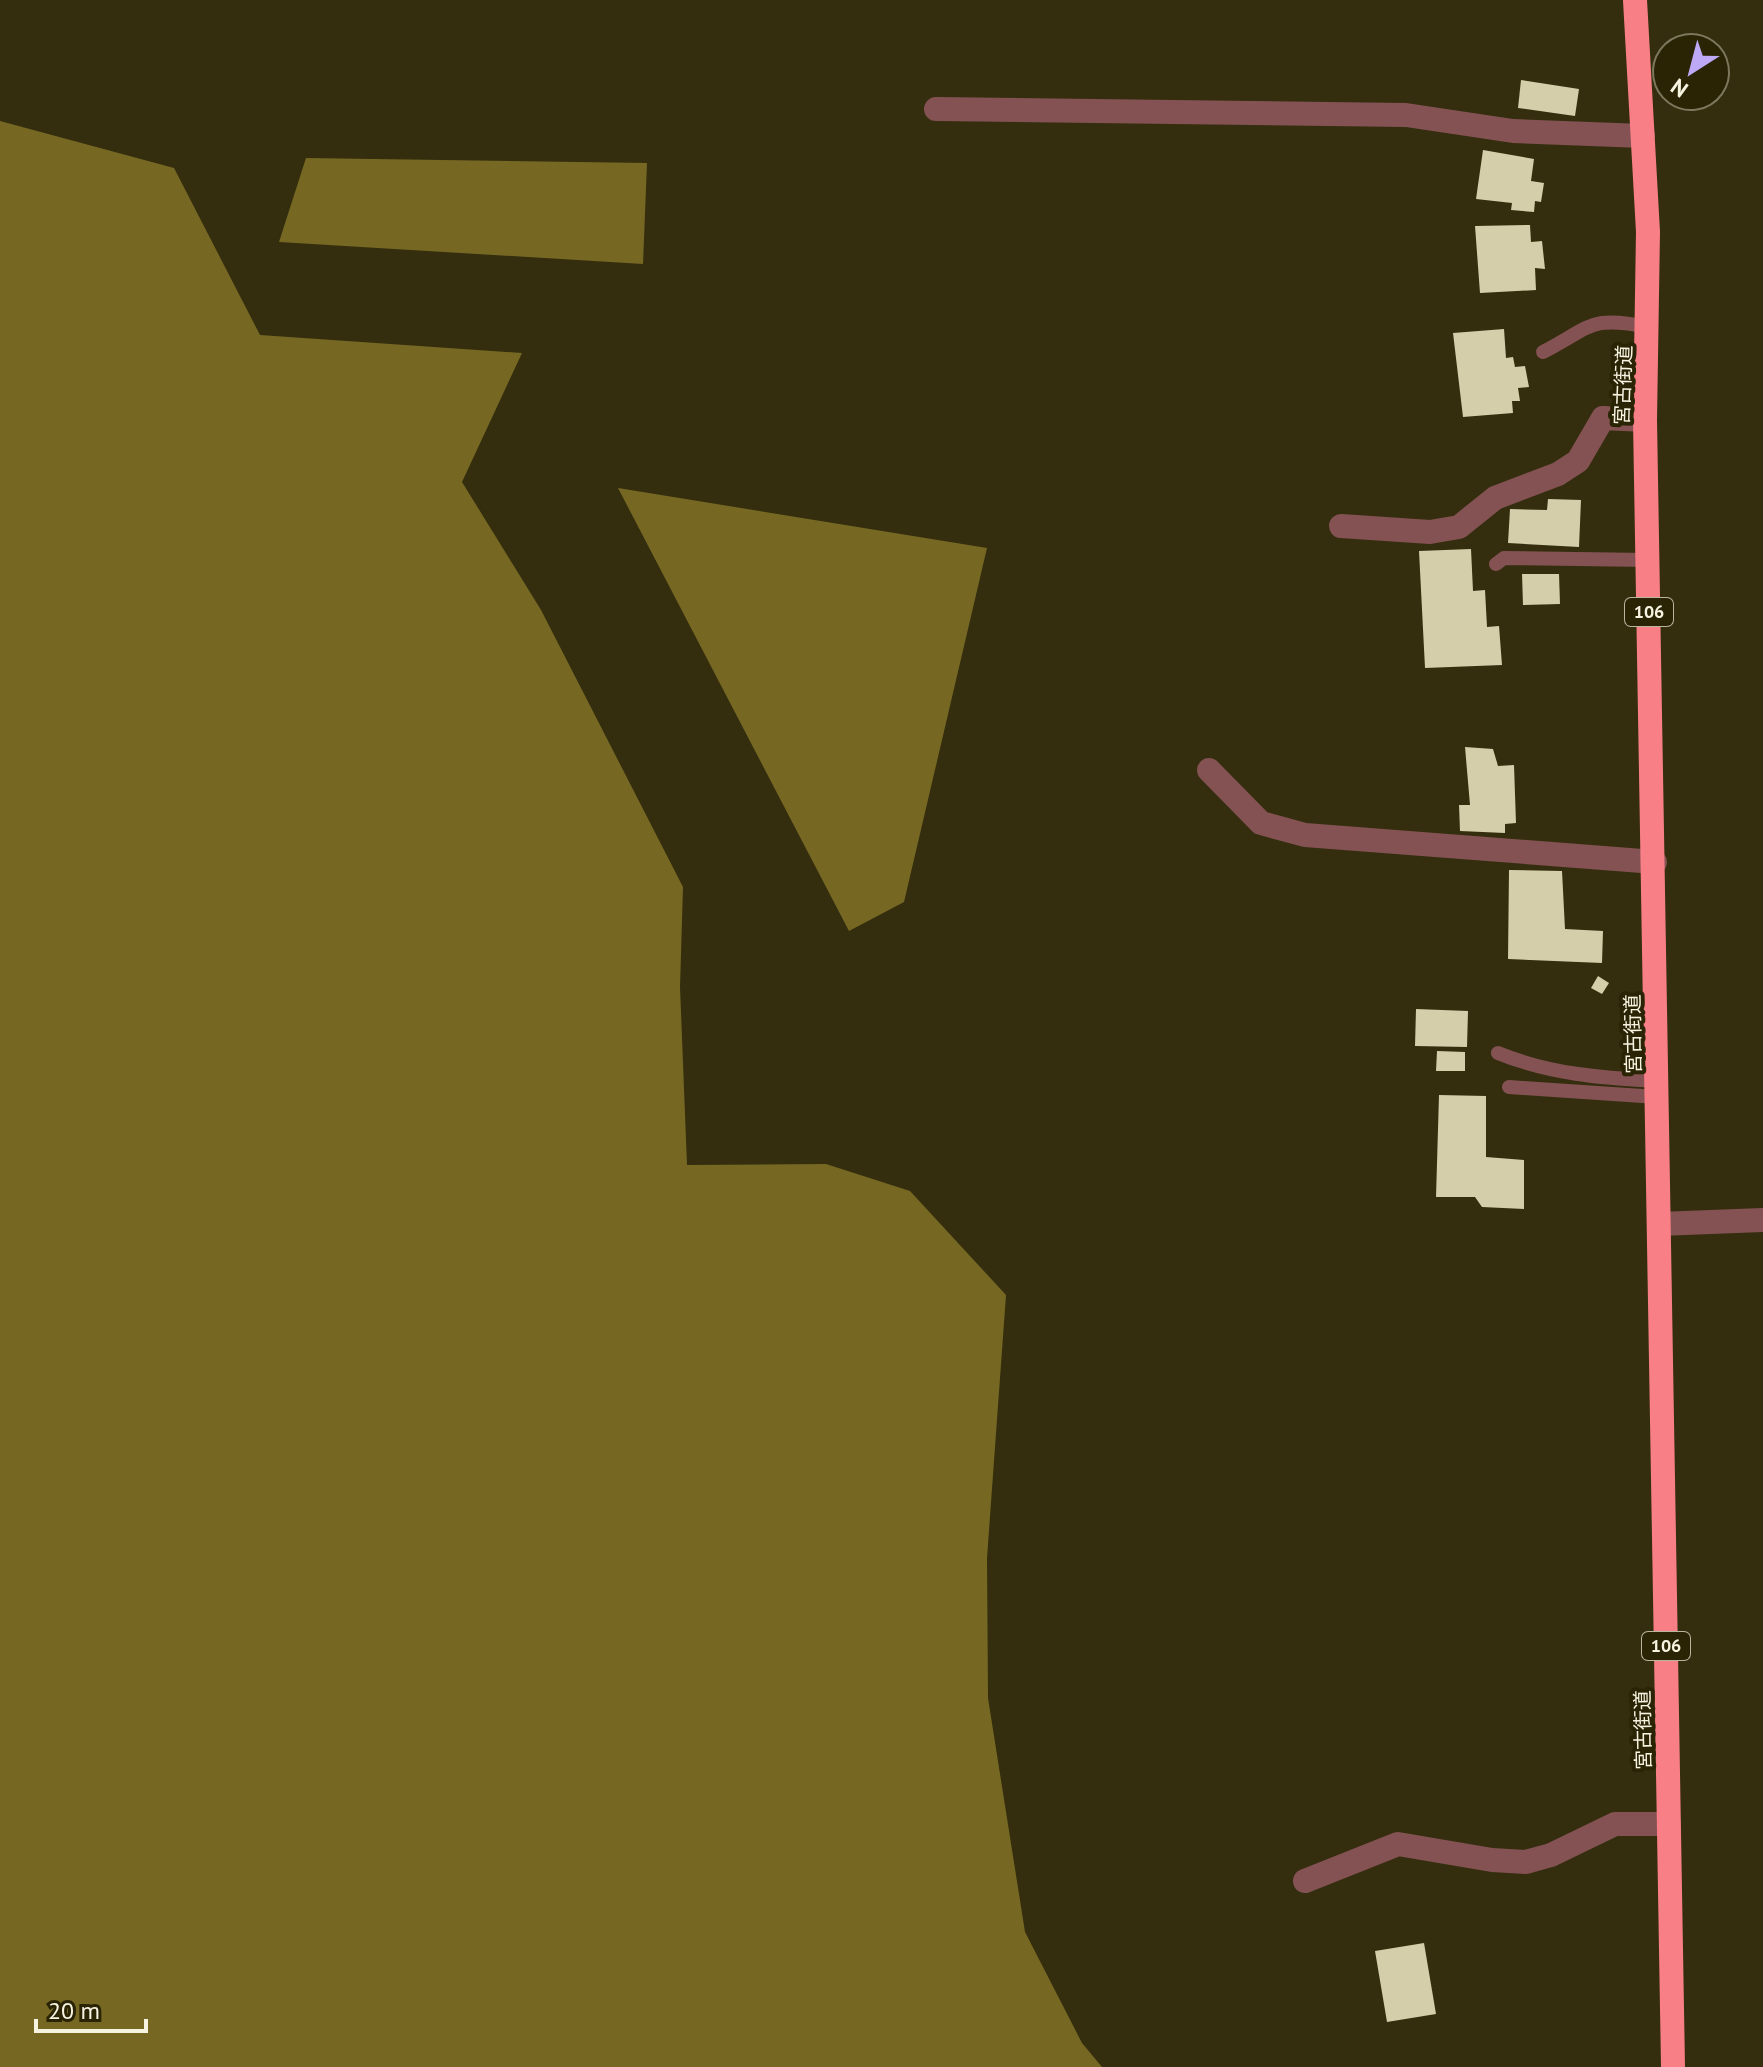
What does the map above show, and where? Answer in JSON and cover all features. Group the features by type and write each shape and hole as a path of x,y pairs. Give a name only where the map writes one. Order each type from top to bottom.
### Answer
{"highway":[{"name":"宮古街道","path":"1635,0 1649,327 1645,420 1655,862 1673,2067"}],"street":[{"path":"936,109 1406,115 1513,131 1643,136"},
{"path":"1341,526 1430,532 1459,527 1495,498 1558,474 1578,461 1603,418 1645,420"},
{"path":"1209,770 1261,823 1305,835 1655,862"},
{"path":"1659,1224 1709,1219 1763,1220"},
{"path":"1305,1881 1398,1844 1492,1860 1526,1862 1551,1855 1615,1824 1669,1824"}],"lane":[{"path":"1543,352 1587,325 1617,320 1649,327"},
{"path":"1496,564 1504,558 1648,560"},
{"path":"1498,1053 1531,1066 1657,1089"},
{"path":"1509,1087 1657,1089"}],"shaded area":[{"path":"0,121 174,168 260,335 522,353 462,482 541,610 683,887 680,987 687,1165 826,1164 910,1191 1006,1295 987,1558 988,1698 1025,1932 1082,2043 1102,2067 0,2067"},
{"path":"306,158 647,163 643,264 279,242"},
{"path":"618,488 987,548 904,902 849,931"}],"building":[{"path":"1521,80 1579,89 1575,116 1518,108"},
{"path":"1483,150 1534,159 1531,181 1544,183 1541,202 1535,201 1534,212 1511,210 1512,203 1476,199"},
{"path":"1530,225 1531,242 1542,241 1545,269 1535,268 1536,290 1480,293 1475,226"},
{"path":"1504,329 1506,358 1513,357 1515,367 1525,366 1529,387 1518,388 1520,401 1512,401 1513,413 1463,417 1453,333"},
{"path":"1548,499 1581,500 1579,547 1508,543 1510,509 1547,510"},
{"path":"1471,549 1473,591 1485,590 1487,627 1499,626 1502,665 1425,668 1419,551"},
{"path":"1522,574 1559,574 1560,604 1523,605"},
{"path":"1465,747 1493,749 1498,766 1514,765 1516,823 1505,824 1505,833 1460,831 1459,805 1470,805"},
{"path":"1509,870 1562,871 1565,929 1603,931 1602,963 1508,959"},
{"path":"1598,976 1609,983 1602,994 1591,988"},
{"path":"1416,1009 1468,1011 1467,1047 1415,1046"},
{"path":"1437,1051 1465,1052 1465,1071 1436,1071"},
{"path":"1439,1095 1486,1096 1486,1157 1524,1160 1524,1209 1482,1207 1475,1197 1436,1197"},
{"path":"1424,1943 1436,2014 1387,2022 1375,1951"}]}
